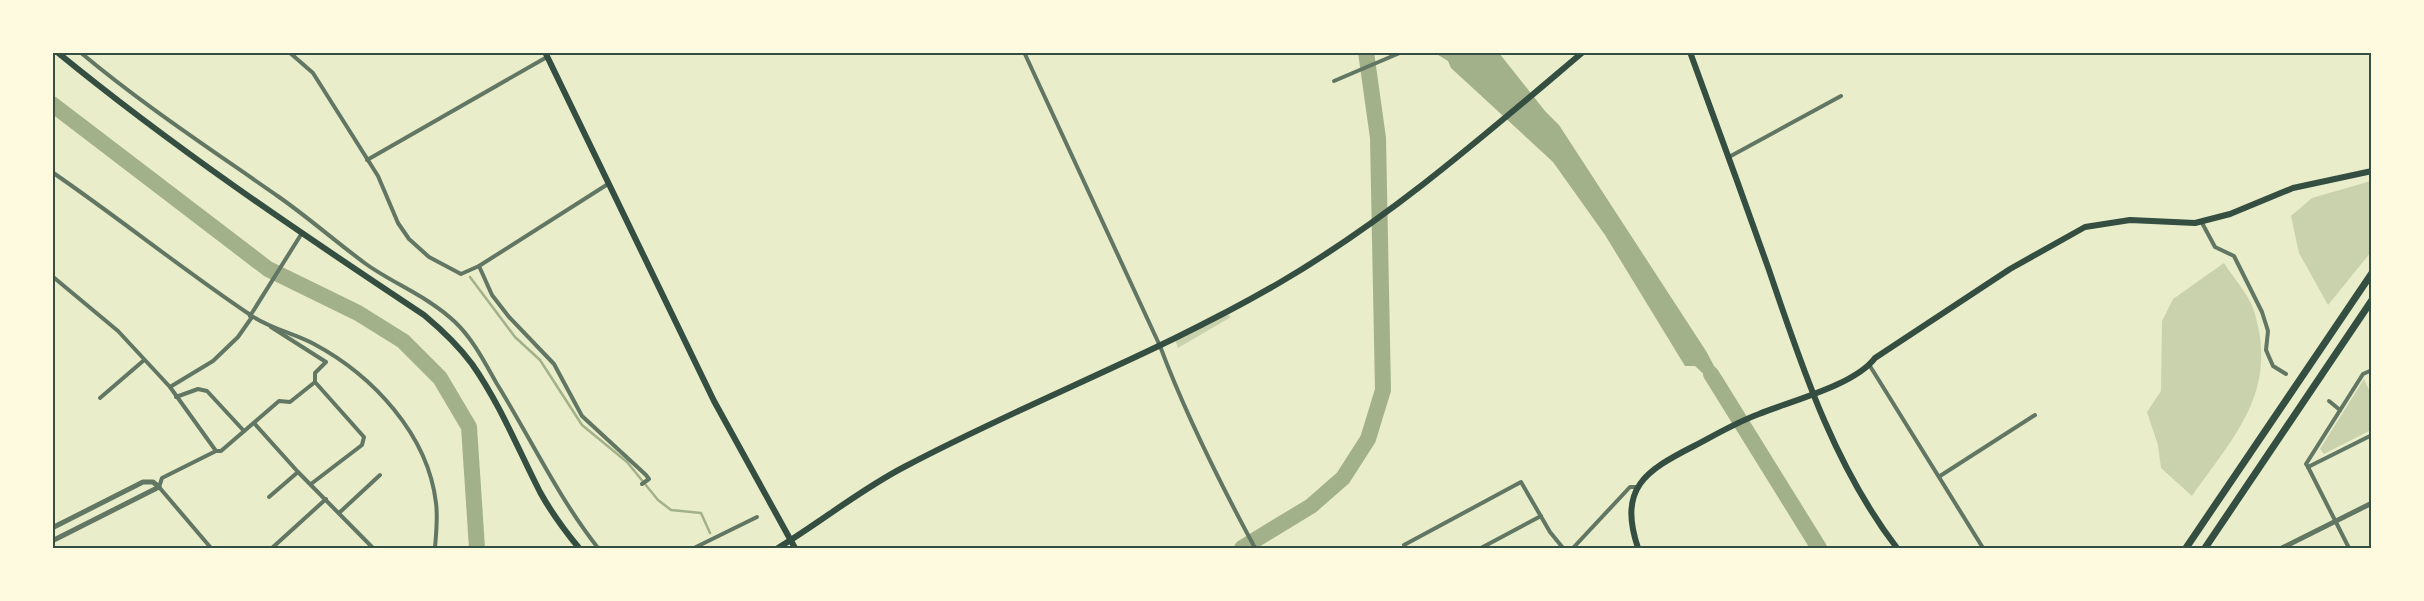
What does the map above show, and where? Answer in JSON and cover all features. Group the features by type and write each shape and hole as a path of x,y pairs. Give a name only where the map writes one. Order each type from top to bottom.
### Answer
{"highway":[{"path":"2186,548 2372,273"},
{"path":"2205,548 2372,300"}],"main road":[{"path":"57,52 149,125 424,315 460,350 485,384 529,466 540,492 579,548"},
{"path":"778,548 904,467 966,435 1160,346 1281,282 1347,240 1400,201 1470,147 1582,52"},
{"path":"1690,52 1729,157 1812,395 1852,479 1876,522 1897,548"},
{"path":"546,55 714,401 796,548"},
{"path":"1638,548 1633,528 1632,512 1637,487 1659,464 1758,414 1822,392 1870,366 1875,358 2010,269 2085,227 2130,220 2195,223 2230,214 2293,188 2363,175 2372,171"}],"street":[{"path":"80,52 121,86 307,217 375,270 433,305 454,321 480,355 515,413 546,473 576,521 598,548"},
{"path":"289,52 313,73 378,176 398,223 415,246 429,257 461,274 479,266 608,184"},
{"path":"1024,52 1160,346 1172,378 1222,488 1256,548"},
{"path":"1334,81 1402,52"},
{"path":"367,160 546,55"},
{"path":"1729,157 1841,96"},
{"path":"52,172 251,315 326,362 316,373 315,382 290,402 279,401 221,451 216,451 162,478 159,487 52,541"},
{"path":"2201,221 2215,247 2234,256 2262,312 2268,331 2266,350 2272,366 2286,374"},
{"path":"170,387 213,361 238,337 302,232"},
{"path":"479,266 487,285 504,311 554,364 582,416 622,451 649,479 642,484"},
{"path":"52,276 118,331 143,361 170,387 216,451"},
{"path":"268,325 281,328 315,344 362,376 393,406 417,446 433,489 436,513 435,548"},
{"path":"100,398 143,361"},
{"path":"1870,366 1984,548"},
{"path":"2349,548 2306,464 2363,374 2372,370"},
{"path":"310,484 362,445 364,437 315,382"},
{"path":"176,397 198,389 207,391 244,431"},
{"path":"2329,401 2340,410"},
{"path":"1940,476 2035,415"},
{"path":"254,423 298,472 373,548"},
{"path":"2308,467 2372,434"},
{"path":"269,497 298,472"},
{"path":"339,513 380,475"},
{"path":"52,528 143,482 153,482 211,548"},
{"path":"1406,548 1404,545 1521,482 1563,548"},
{"path":"1573,548 1630,487 1637,487"},
{"path":"272,548 326,499"},
{"path":"2282,548 2372,503"},
{"path":"1481,548 1541,516"},
{"path":"694,548 757,517"}],"shaded area":[{"path":"1435,53 1499,53 1545,111 1559,125 1706,351 1733,401 1695,366 1685,366 1605,235 1553,162 1451,68 1448,61"},
{"path":"2371,181 2371,252 2328,305 2299,253 2291,216 2312,198"},
{"path":"2224,263 2252,305 2260,339 2261,365 2257,389 2237,432 2192,496 2161,468 2158,445 2147,412 2161,391 2162,321 2173,299"},
{"path":"1221,311 1231,317 1178,348 1174,336"},
{"path":"2364,379 2371,394 2371,430 2324,454 2320,449"}],"waterway":[{"path":"1242,548 1311,506 1343,478 1368,439 1383,390 1378,138 1366,52"},
{"path":"52,104 268,269 358,313 403,341 440,378 469,427 477,548"},
{"path":"470,277 515,337 540,360 582,425 627,462 658,500 671,510 701,513 710,533"},
{"path":"1711,374 1819,548"}]}
